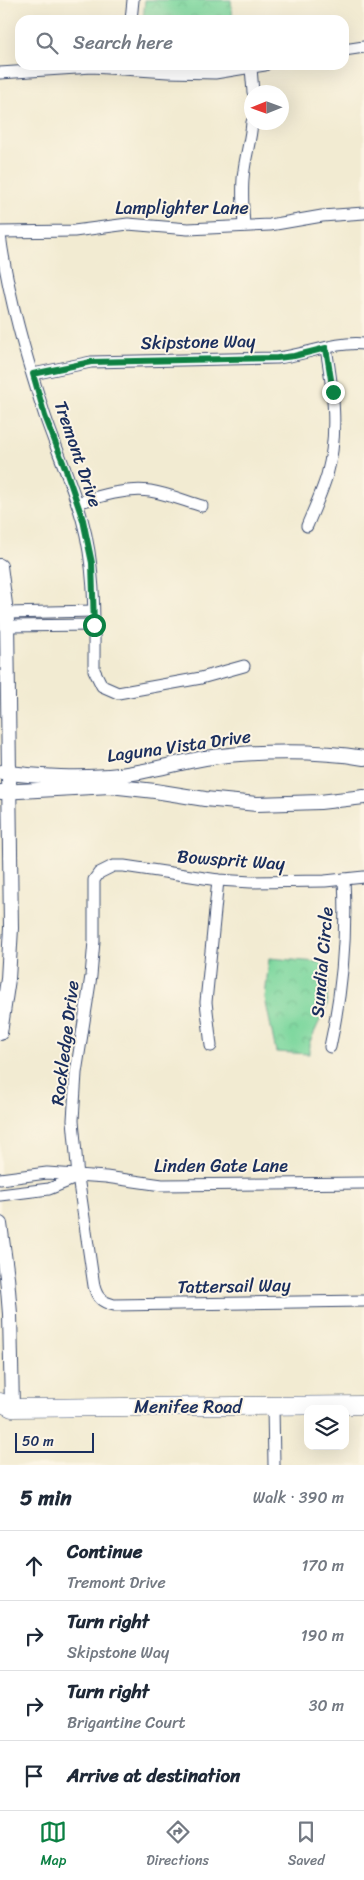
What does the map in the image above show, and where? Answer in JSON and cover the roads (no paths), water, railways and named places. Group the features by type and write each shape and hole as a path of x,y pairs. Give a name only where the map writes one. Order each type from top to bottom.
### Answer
{"main road":[{"name":"Menifee Road","path":"4,1409 364,1405"}],"street":[{"path":"132,15 133,0"},
{"path":"349,49 364,47"},
{"path":"0,73 46,70"},
{"path":"152,70 215,73 237,70"},
{"path":"251,70 252,85"},
{"path":"244,226 242,187 251,130"},
{"name":"Lamplighter Lane","path":"0,234 74,231 128,224 188,228 270,225 322,216 364,214"},
{"name":"Tremont Drive","path":"0,234 9,289 45,416 83,520 92,563 94,670 102,686 118,693 201,678 244,666"},
{"name":"Skipstone Way","path":"33,374 91,362 277,358 294,356 337,345 364,344"},
{"path":"308,526 327,475 332,452 333,392 326,348"},
{"path":"77,503 105,494 149,491 169,495 202,506"},
{"path":"0,566 7,620 5,791 11,928 8,979 0,1033"},
{"path":"7,620 52,612 93,611"},
{"path":"52,612 53,626"},
{"path":"7,620 53,626 94,625"},
{"name":"Laguna Vista Drive","path":"5,772 31,776 117,775 204,758 255,754 327,754 364,758"},
{"name":"Laguna Vista Drive","path":"5,791 110,786 155,791 205,800 257,804 320,802 364,797"},
{"name":"Bowsprit Way","path":"99,872 113,866 124,866 218,880 259,882 344,880 364,877"},
{"name":"Rockledge Drive","path":"99,872 94,880 94,941 91,976 79,1053 73,1120 78,1177 94,1286 97,1296 105,1303"},
{"path":"211,1046 206,1002 218,880"},
{"name":"Sundial Circle","path":"330,1047 339,1008 346,926 344,880"},
{"name":"Linden Gate Lane","path":"0,1179 47,1173 162,1185 364,1183"},
{"path":"36,1175 39,1190"},
{"name":"Linden Gate Lane","path":"0,1196 49,1188 78,1177"},
{"path":"0,1224 10,1314 4,1409"},
{"name":"Tattersail Way","path":"105,1303 114,1306 364,1301"},
{"path":"273,1406 274,1465"}]}
